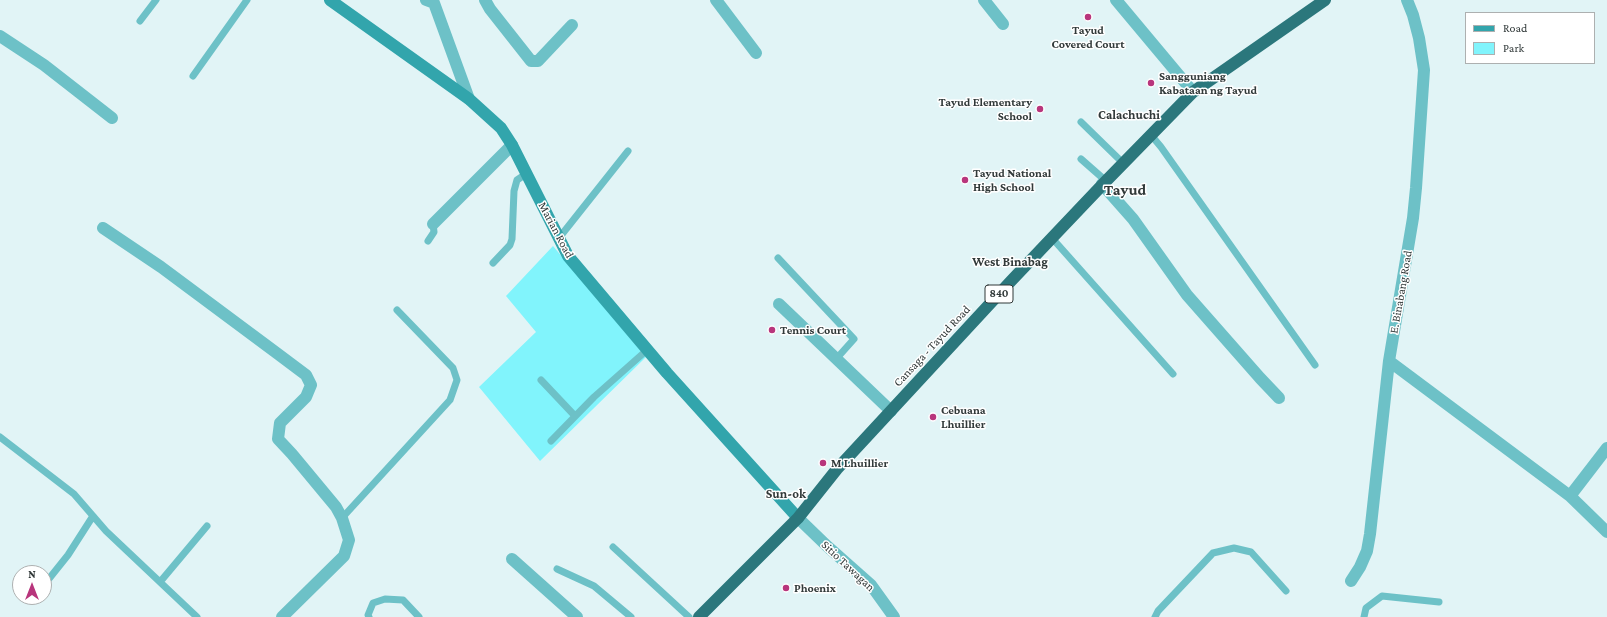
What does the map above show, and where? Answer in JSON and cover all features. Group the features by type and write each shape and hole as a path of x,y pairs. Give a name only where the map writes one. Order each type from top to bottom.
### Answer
{"highway":[{"name":"Cansaga - Tayud Road","path":"699,617 798,518 838,469 891,411 1104,182 1193,92 1321,1"}],"street":[{"name":"Marian Road","path":"330,0 469,99 501,128 512,145 568,256 647,350 798,518"},
{"path":"485,0 490,9 531,61 538,61 572,25"},
{"path":"716,0 756,53"},
{"path":"984,0 1003,24"},
{"path":"1116,0 1193,92"},
{"name":"E. Binabang Road","path":"1352,581 1365,556 1370,534 1389,361 1413,218 1424,70 1419,38 1413,15 1407,0"},
{"path":"432,1 469,99"},
{"path":"0,36 44,65 112,118"},
{"path":"433,224 512,145"},
{"path":"1104,182 1133,219 1187,295 1279,398"},
{"path":"103,228 161,267 306,375 311,385 306,397 280,423 278,439 336,507 342,518 349,540 344,556 282,617"},
{"path":"779,304 891,411"},
{"path":"1389,361 1570,496 1607,532"},
{"path":"1570,496 1607,448"},
{"name":"Sitio Tawagan","path":"798,518 871,585 894,617"},
{"path":"512,559 577,617"}],"lane":[{"path":"140,21 156,0"},
{"path":"193,76 247,0"},
{"path":"1081,122 1123,163"},
{"path":"1151,135 1315,365"},
{"path":"559,238 628,151"},
{"path":"1082,159 1104,182"},
{"path":"493,263 510,245 512,239 514,191 517,180 526,174"},
{"path":"428,241 434,232 433,224"},
{"path":"1052,238 1173,374"},
{"path":"778,258 854,339 837,358"},
{"path":"342,518 450,400 456,380 453,368 397,310"},
{"path":"551,441 594,397 647,350"},
{"path":"541,380 575,416"},
{"path":"0,437 74,494 106,531 196,617"},
{"path":"52,575 68,555 93,516"},
{"path":"160,582 207,526"},
{"path":"613,547 690,617"},
{"path":"1155,617 1158,611 1213,553 1234,548 1251,552 1286,591"},
{"path":"557,569 594,586 631,617"},
{"path":"1364,617 1366,608 1382,596 1439,602"},
{"path":"369,617 368,615 373,603 385,599 404,600 419,617"}],"green space":[{"path":"553,246 646,357 540,461 479,387 536,332 506,296"}],"place":[{"name":"Tayud Covered Court","path":"1088,17"},
{"name":"Sangguniang Kabataan ng Tayud","path":"1151,83"},
{"name":"Tayud Elementary School","path":"1040,109"},
{"name":"Tayud National High School","path":"965,180"},
{"name":"Tennis Court","path":"772,330"},
{"name":"Cebuana Lhuillier","path":"933,417"},
{"name":"M Lhuillier","path":"823,463"},
{"name":"Phoenix","path":"786,588"}],"district":[{"name":"Calachuchi","path":"1129,115"},
{"name":"Tayud","path":"1125,190"},
{"name":"West Binabag","path":"1010,262"},
{"name":"Sun-ok","path":"786,494"}]}
